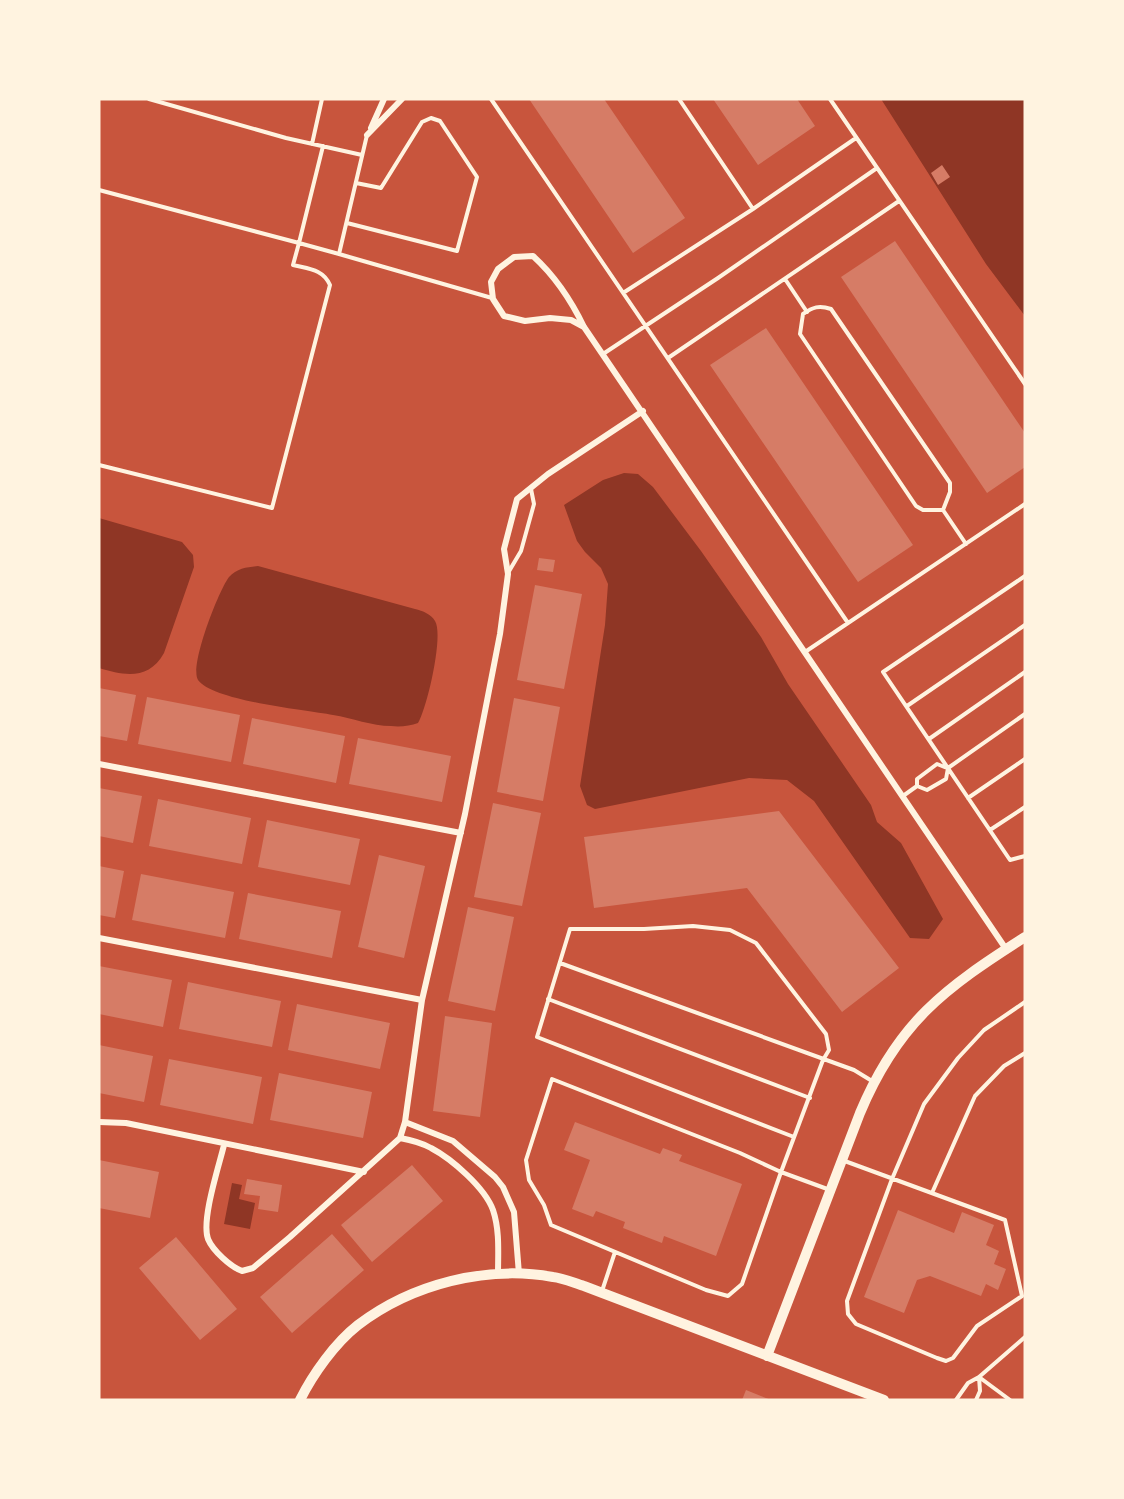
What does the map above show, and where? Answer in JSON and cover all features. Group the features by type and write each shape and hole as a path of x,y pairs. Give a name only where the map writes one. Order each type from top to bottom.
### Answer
{"street":[{"path":"368,135 384,99"},
{"path":"368,135 402,99"},
{"path":"584,327 571,320 550,318 525,321 504,316 493,298 491,282 498,268 514,257 533,256 547,269 1006,949"},
{"path":"224,1145 206,1221 208,1239 230,1265 243,1271 253,1268 400,1138 405,1122 422,1000 461,833 500,634 508,574 504,549 517,499 548,474 643,411"},
{"path":"99,764 461,833"},
{"path":"767,1356 873,1081 907,1030 935,1001 963,978 1025,937"},
{"path":"99,938 422,1000"},
{"path":"99,1122 126,1123 364,1172"},
{"path":"405,1122 453,1141 495,1177 503,1187 514,1212 519,1275"},
{"path":"400,1138 431,1148 444,1157 462,1171 488,1200 493,1212 498,1241 498,1275"},
{"path":"300,1400 308,1384 326,1359 357,1326 382,1309 441,1283 482,1275 553,1277 602,1292 884,1400"}],"lane":[{"path":"149,99 312,144 362,155"},
{"path":"312,144 322,99"},
{"path":"491,99 848,623"},
{"path":"679,99 753,209"},
{"path":"830,99 1025,384"},
{"path":"346,223 457,252 477,177 440,121 431,118 422,122 381,188 356,183"},
{"path":"339,254 368,135"},
{"path":"623,293 753,209 856,138"},
{"path":"99,465 272,508 330,285 326,276 320,272 294,266 323,146"},
{"path":"603,354 877,168"},
{"path":"99,190 493,298"},
{"path":"668,358 899,201"},
{"path":"785,279 807,312"},
{"path":"821,306 831,309 950,483 950,492 943,510 923,510 916,506 800,334 803,314 812,308 821,306"},
{"path":"508,574 520,551 534,504 531,489"},
{"path":"804,652 1025,504"},
{"path":"943,510 966,544"},
{"path":"1025,576 883,672 1010,860 1025,856"},
{"path":"907,707 1025,625"},
{"path":"928,739 1025,672"},
{"path":"917,786 927,790 946,779 948,768 1025,714"},
{"path":"968,798 1025,759"},
{"path":"917,786 917,779 937,764 948,768"},
{"path":"902,796 917,786"},
{"path":"990,831 1025,807"},
{"path":"795,1137 537,1037 570,929 644,929 693,926 730,930 756,943 826,1034 829,1050 823,1060 810,1098 795,1137 781,1172 742,1284 728,1296 706,1290 550,1226 544,1205 529,1180 526,1160 552,1079 740,1153 781,1172 831,1191"},
{"path":"560,963 854,1070 873,1081"},
{"path":"548,999 810,1098"},
{"path":"1022,1296 977,1326 953,1359 946,1361 856,1324 848,1314 848,1301 892,1179 924,1104 958,1058 984,1030 1025,1002"},
{"path":"932,1193 975,1096 1004,1066 1025,1053"},
{"path":"842,1159 1005,1220 1025,1303"},
{"path":"602,1292 615,1252"},
{"path":"956,1400 968,1383 979,1377 1025,1337"},
{"path":"976,1400 980,1391 979,1377"},
{"path":"979,1377 1010,1400"}],"shaded area":[{"path":"881,99 1025,99 1025,316 986,264"},
{"path":"624,473 638,474 653,487 701,551 761,637 788,684 871,805 877,822 901,843 943,919 929,939 910,938 814,801 787,780 749,778 595,809 587,805 580,786 605,625 608,584 601,568 577,541 564,505 603,480"},
{"path":"99,518 182,542 193,555 194,567 164,653 158,662 144,672 127,674 99,668"},
{"path":"258,566 418,610 431,616 437,629 436,655 430,688 418,723 384,726 333,715 261,704 222,694 198,680 196,672 201,645 224,585 229,577 239,570"},
{"path":"232,1183 242,1185 239,1199 255,1203 250,1229 224,1224"}],"building":[{"path":"529,99 604,99 685,218 633,253"},
{"path":"713,99 797,99 815,126 758,165"},
{"path":"942,165 950,177 938,185 931,173"},
{"path":"895,241 1025,433 1025,467 987,493 841,277"},
{"path":"766,328 913,545 858,582 710,365"},
{"path":"539,558 555,560 553,572 537,570"},
{"path":"535,585 582,594 564,689 517,680"},
{"path":"99,688 136,695 127,741 99,736"},
{"path":"147,697 240,715 231,762 138,744"},
{"path":"514,698 560,707 543,801 497,792"},
{"path":"252,718 345,736 336,783 243,764"},
{"path":"358,738 451,756 442,802 349,784"},
{"path":"99,788 142,796 133,843 99,836"},
{"path":"158,799 251,818 242,864 149,846"},
{"path":"493,803 541,813 522,906 474,897"},
{"path":"779,811 899,968 842,1012 747,888 594,908 584,837"},
{"path":"267,820 360,839 350,885 258,867"},
{"path":"379,855 425,866 404,958 358,947"},
{"path":"99,866 124,871 115,918 99,915"},
{"path":"141,874 234,892 225,938 132,920"},
{"path":"248,893 341,911 332,958 239,939"},
{"path":"468,907 514,917 495,1011 448,1001"},
{"path":"99,966 172,980 163,1027 99,1014"},
{"path":"188,982 281,1001 272,1047 179,1029"},
{"path":"297,1004 390,1023 380,1069 288,1050"},
{"path":"445,1016 492,1023 480,1117 433,1111"},
{"path":"99,1045 153,1056 144,1102 99,1093"},
{"path":"169,1059 262,1077 253,1124 160,1105"},
{"path":"279,1073 372,1092 363,1138 270,1120"},
{"path":"575,1122 660,1154 663,1148 682,1155 679,1161 742,1184 716,1256 664,1236 662,1243 623,1228 625,1222 596,1211 593,1217 572,1209 590,1160 564,1150"},
{"path":"99,1160 159,1172 150,1218 99,1208"},
{"path":"412,1165 443,1201 372,1262 341,1225"},
{"path":"247,1179 282,1185 278,1212 258,1209 260,1196 244,1194"},
{"path":"898,1210 954,1233 962,1212 994,1225 986,1245 999,1251 994,1264 1006,1269 998,1290 986,1284 981,1296 930,1276 917,1280 904,1313 864,1297"},
{"path":"332,1234 364,1270 292,1333 260,1297"},
{"path":"176,1237 237,1309 200,1340 139,1268"},
{"path":"746,1390 771,1400 742,1400"}]}
